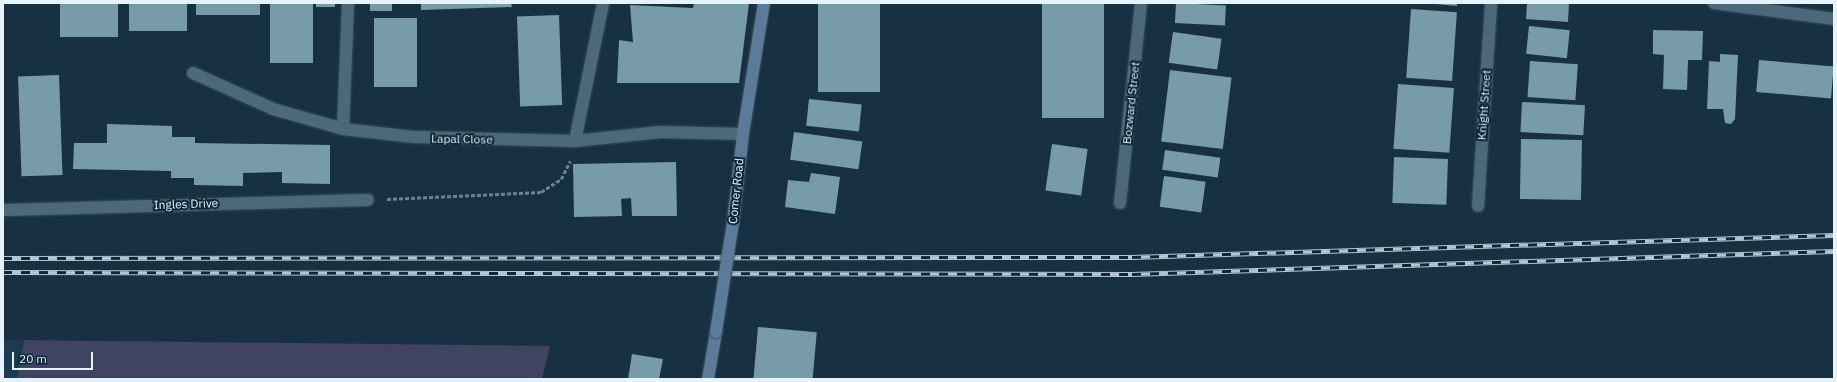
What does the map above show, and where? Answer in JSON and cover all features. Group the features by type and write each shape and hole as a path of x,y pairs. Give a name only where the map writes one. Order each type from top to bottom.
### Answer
{"street":[{"path":"343,129 348,3"},
{"path":"575,141 603,3"},
{"name":"Comer Road","path":"708,379 733,222 742,134 764,3"},
{"name":"Bozward Street","path":"1120,203 1141,3"},
{"name":"Knight Street","path":"1478,206 1491,3"},
{"path":"1714,3 1834,19"},
{"name":"Lapal Close","path":"193,73 273,110 343,129 414,138 575,141 661,132 742,134"},
{"name":"Ingles Drive","path":"3,210 368,200"}],"path":[{"path":"368,200 541,192 561,179 575,141"}],"shaded area":[{"path":"3,340 24,340 17,379 3,379"},
{"path":"24,340 550,346 542,379 17,379"}],"building":[{"path":"60,3 118,3 118,37 60,37"},
{"path":"129,3 187,3 187,31 129,31"},
{"path":"196,3 260,3 260,15 196,15"},
{"path":"316,3 335,3 335,7 316,7"},
{"path":"370,3 392,3 392,11 370,11"},
{"path":"421,3 511,3 512,7 421,10"},
{"path":"694,3 749,3 739,83 617,83 619,40 633,42 630,5 693,8"},
{"path":"818,3 880,3 880,92 818,92"},
{"path":"1042,3 1104,3 1104,118 1042,118"},
{"path":"1176,3 1226,6 1225,26 1175,23"},
{"path":"1425,3 1457,3 1457,6"},
{"path":"1527,3 1569,3 1568,22 1526,19"},
{"path":"270,4 313,4 313,63 270,63"},
{"path":"1411,9 1457,12 1452,81 1406,78"},
{"path":"559,15 562,105 520,106 517,16"},
{"path":"374,18 417,18 417,87 374,87"},
{"path":"1529,26 1570,30 1567,58 1526,54"},
{"path":"1653,30 1703,31 1702,60 1688,60 1687,90 1663,89 1664,55 1653,54"},
{"path":"1173,32 1222,39 1217,70 1169,63"},
{"path":"1720,54 1738,55 1735,119 1731,124 1725,123 1723,109 1707,109 1709,61 1720,62"},
{"path":"1759,60 1834,67 1831,98 1756,92"},
{"path":"1530,61 1578,64 1575,100 1527,97"},
{"path":"1170,70 1232,78 1223,149 1161,141"},
{"path":"59,75 62,175 22,176 18,76"},
{"path":"1398,84 1454,88 1449,153 1393,149"},
{"path":"809,99 862,105 859,131 806,126"},
{"path":"1522,102 1585,105 1583,135 1520,132"},
{"path":"107,124 172,126 172,137 195,137 195,143 330,145 330,184 282,183 282,172 243,173 243,186 194,185 194,178 171,178 171,171 73,169 74,143 107,143"},
{"path":"794,132 862,142 858,169 790,160"},
{"path":"1521,139 1582,140 1581,200 1520,199"},
{"path":"1052,144 1088,149 1081,196 1045,191"},
{"path":"1165,150 1220,158 1218,178 1162,170"},
{"path":"1394,157 1448,159 1446,205 1392,203"},
{"path":"676,162 677,216 632,216 631,198 621,199 622,216 574,217 573,164"},
{"path":"811,173 840,177 835,214 785,207 788,180 809,182"},
{"path":"1164,176 1206,182 1201,213 1160,207"},
{"path":"758,327 817,332 813,379 753,379"},
{"path":"632,354 663,359 659,379 628,379"}],"railway":[{"path":"3,258 1132,257 1834,235"},
{"path":"3,272 1132,274 1834,251"}]}
